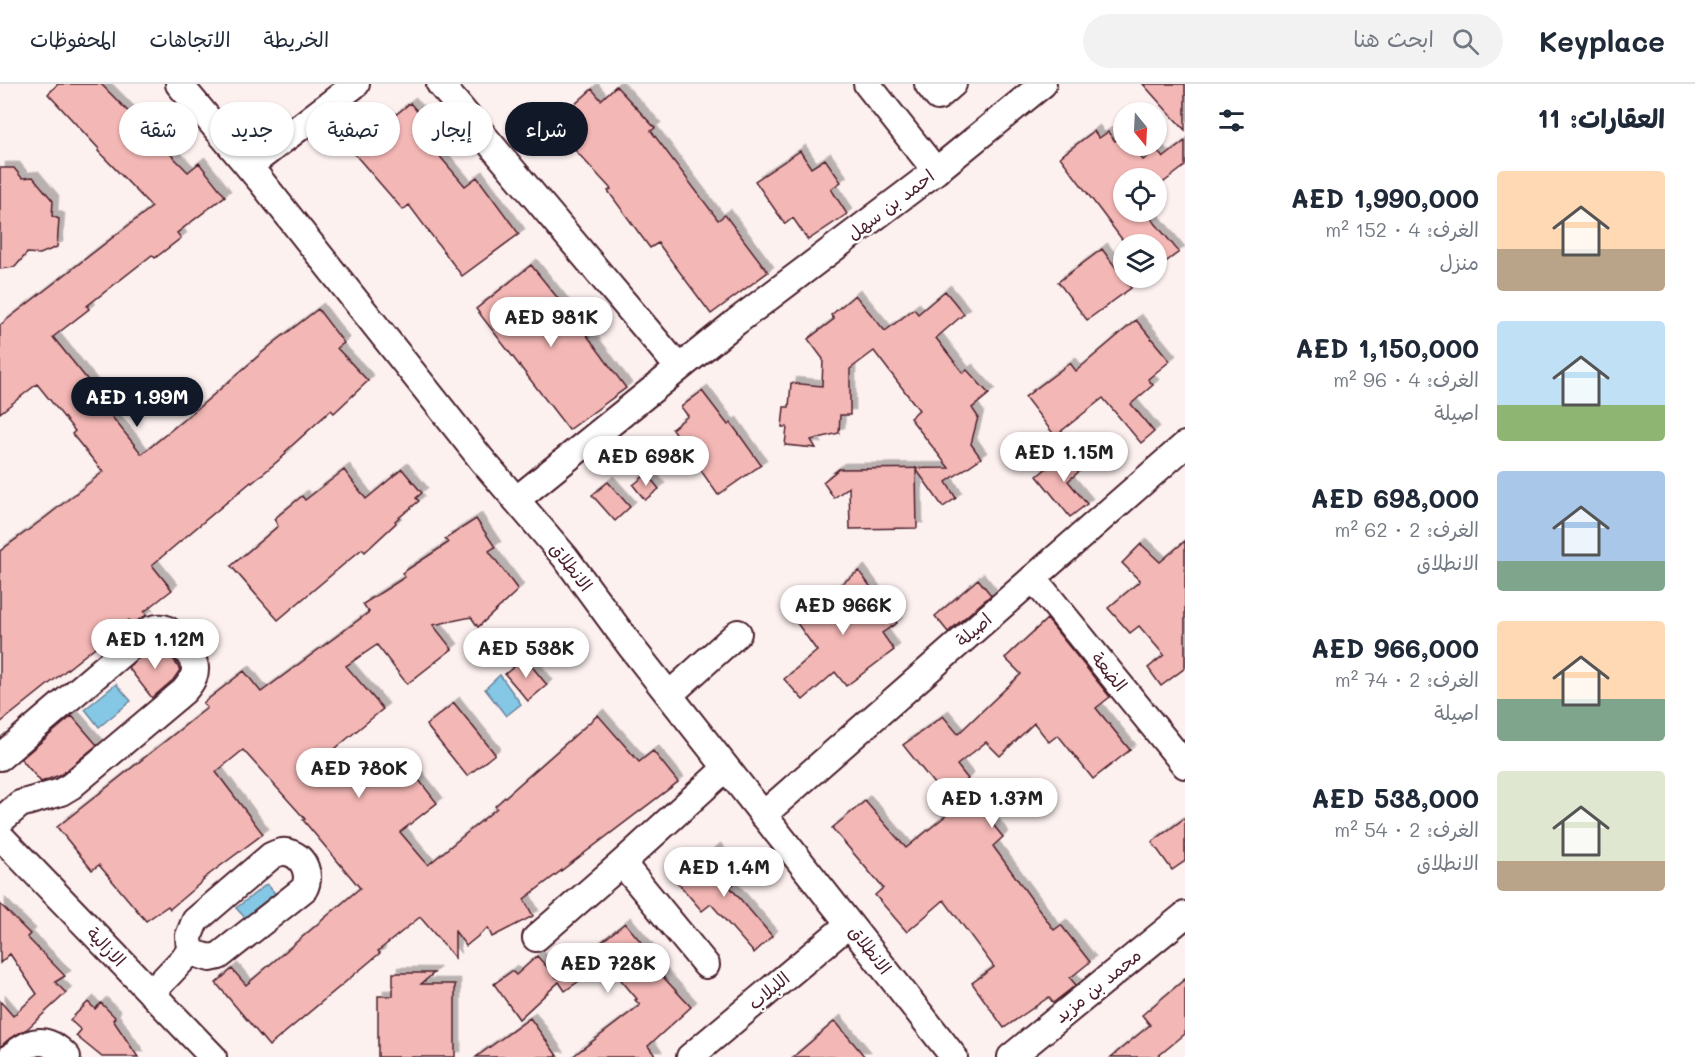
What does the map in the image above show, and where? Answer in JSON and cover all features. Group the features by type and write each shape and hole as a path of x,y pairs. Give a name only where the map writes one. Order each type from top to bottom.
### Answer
{"street":[{"name":"الانطلاق","path":"179,84 249,166 516,500 565,557 669,695 954,1057"},
{"path":"249,166 356,84"},
{"path":"440,84 679,368"},
{"path":"867,84 936,171"},
{"path":"928,84 938,97 953,84"},
{"name":"احمد بن سهل","path":"516,500 736,322 936,171 1028,88"},
{"name":"اصيلة","path":"763,815 1185,446"},
{"name":"الضعة","path":"1034,578 1185,765"},
{"path":"0,757 148,630 165,628 171,631 192,658 195,668 192,681 184,691 71,786 61,792 20,804 0,821"},
{"path":"669,695 738,633"},
{"path":"536,938 622,864 726,768"},
{"name":"الازالية","path":"0,837 213,1057"},
{"path":"151,993 190,952 189,936 195,921 271,856 290,852 301,860 308,874 308,882 304,889 219,956 210,958 190,952"},
{"path":"622,864 706,964"},
{"name":"محمد بن مزيد","path":"1011,1057 1185,915"},
{"name":"اللبلاب","path":"690,1057 849,924"},
{"path":"11,1057 21,1048 42,1041 51,1044 67,1057"}],"water":[{"path":"500,675 521,704 506,716 485,689"},
{"path":"116,684 131,701 99,727 85,709"},
{"path":"267,884 279,898 250,923 236,908"}],"building":[{"path":"58,84 101,84 119,102 119,156 172,156 188,172 199,163 225,196 177,233 181,238 155,258 152,255 87,306 89,309 53,337 95,389 92,392 142,454 271,345 318,309 344,343 337,348 368,381 334,413 331,410 252,483 152,565 172,590 144,612 147,615 133,624 129,620 0,723 0,551 103,472 72,434 75,431 37,384 0,413 0,325 152,207 98,151 99,149 48,94"},
{"path":"1143,84 1185,84 1185,130 1167,111 1167,102 1159,102"},
{"path":"616,86 655,128 651,131 718,220 725,215 768,272 711,314 658,243 650,248 608,191 611,189 581,156 588,156 588,102 578,102 592,89 601,100"},
{"path":"410,103 412,105 412,156 440,156 465,186 477,177 519,234 462,276 409,205 403,210 356,156 400,156 400,111"},
{"path":"1094,131 1099,138 1108,132 1113,138 1113,156 1140,156 1143,160 1149,156 1163,158 1185,141 1185,166 1167,180 1167,168 1113,168 1113,222 1154,222 1164,234 1118,234 1060,157"},
{"path":"800,151 811,168 825,159 841,182 831,189 847,214 808,240 793,218 785,224 755,181"},
{"path":"0,168 14,168 22,178 33,177 53,201 52,216 59,219 57,247 40,254 27,253 15,267 0,269"},
{"path":"1167,237 1179,252 1167,261"},
{"path":"1102,249 1113,264 1113,288 1131,288 1087,320 1058,282"},
{"path":"531,265 626,388 569,430 476,309"},
{"path":"945,291 964,314 936,338 963,373 967,370 989,394 972,408 978,417 971,444 981,458 946,482 956,498 943,507 916,469 917,528 850,529 849,487 834,498 823,482 839,469 949,468 910,418 919,410 874,351 850,369 850,415 840,415 839,433 811,440 816,448 785,445 787,427 782,427 784,407 789,407 791,383 822,386 823,359 808,339 834,319 831,315 855,295 885,331 914,309 918,314"},
{"path":"1136,320 1170,361 1148,379 1153,385 1131,404 1154,432 1141,443 1103,398 1055,436 1025,397 1070,363 1076,371"},
{"path":"702,391 728,425 731,423 761,465 718,495 672,429 688,416 681,407"},
{"path":"1068,451 1082,469 1068,481 1087,504 1070,517 1037,476"},
{"path":"402,469 422,493 416,498 419,501 395,521 396,523 365,552 362,549 278,620 231,566 278,526 274,519 302,496 305,500 344,470 366,499"},
{"path":"647,474 659,489 645,500 633,485"},
{"path":"608,482 630,507 615,521 592,495"},
{"path":"476,519 495,547 489,551 518,590 478,627 471,617 433,625 452,649 407,684 377,645 346,666 383,709 325,757 358,791 401,757 437,803 400,832 428,865 497,808 495,806 598,715 639,762 653,751 678,782 524,899 533,916 492,937 488,928 466,946 455,931 455,958 420,917 269,1046 216,983 232,969 246,985 360,888 303,820 305,819 243,750 216,772 263,834 203,879 170,909 168,906 146,921 99,865 92,870 57,827 207,708 203,703 244,671 261,692 369,612 363,604 405,577 402,573 448,543 445,539"},
{"path":"1185,541 1185,668 1161,686 1148,668 1164,655 1139,626 1130,633 1108,608 1140,581 1122,563 1141,544 1160,562"},
{"path":"859,571 897,623 882,633 894,650 846,686 835,672 803,700 784,679 817,651 794,619"},
{"path":"978,579 991,595 948,632 935,616"},
{"path":"1047,619 1110,697 1096,708 1130,750 1093,779 1058,735 1049,742 1034,723 1000,756 986,742 957,765 968,779 961,785 1003,837 993,846 1054,930 1061,925 1090,962 1070,978 1076,985 1053,1003 1049,997 1004,1028 972,983 994,967 944,900 907,932 875,895 883,888 832,828 865,801 906,848 954,809 903,745 943,716 958,734 1021,674 1005,658"},
{"path":"160,643 180,670 173,680 152,698 128,667"},
{"path":"525,658 547,685 528,701 505,674"},
{"path":"454,703 495,754 467,776 426,725"},
{"path":"72,716 97,745 62,774 41,782 21,759"},
{"path":"1185,818 1185,861 1172,870 1152,842"},
{"path":"715,849 740,879 730,887 772,936 754,953 711,904 702,911 677,882"},
{"path":"0,904 30,934 27,937 65,976 55,982 66,993 27,1029 10,1038 0,1047 0,1001 13,1016 37,994 10,954 0,963"},
{"path":"625,923 657,961 652,965 691,1007 648,1046 656,1057 572,1057 640,1005 606,962 565,991 559,982 519,1019 494,984 512,971 516,975 537,956 557,978"},
{"path":"393,973 434,973 421,984 455,984 455,1057 378,1057 378,996 393,996"},
{"path":"1185,979 1185,1034 1157,1057 1111,1057 1150,1025 1142,1015"},
{"path":"88,1002 95,1009 101,1003 115,1017 113,1020 138,1057 102,1057 76,1036 81,1030 70,1020"},
{"path":"530,1018 558,1057 476,1057"},
{"path":"835,1021 865,1057 793,1057"}]}
